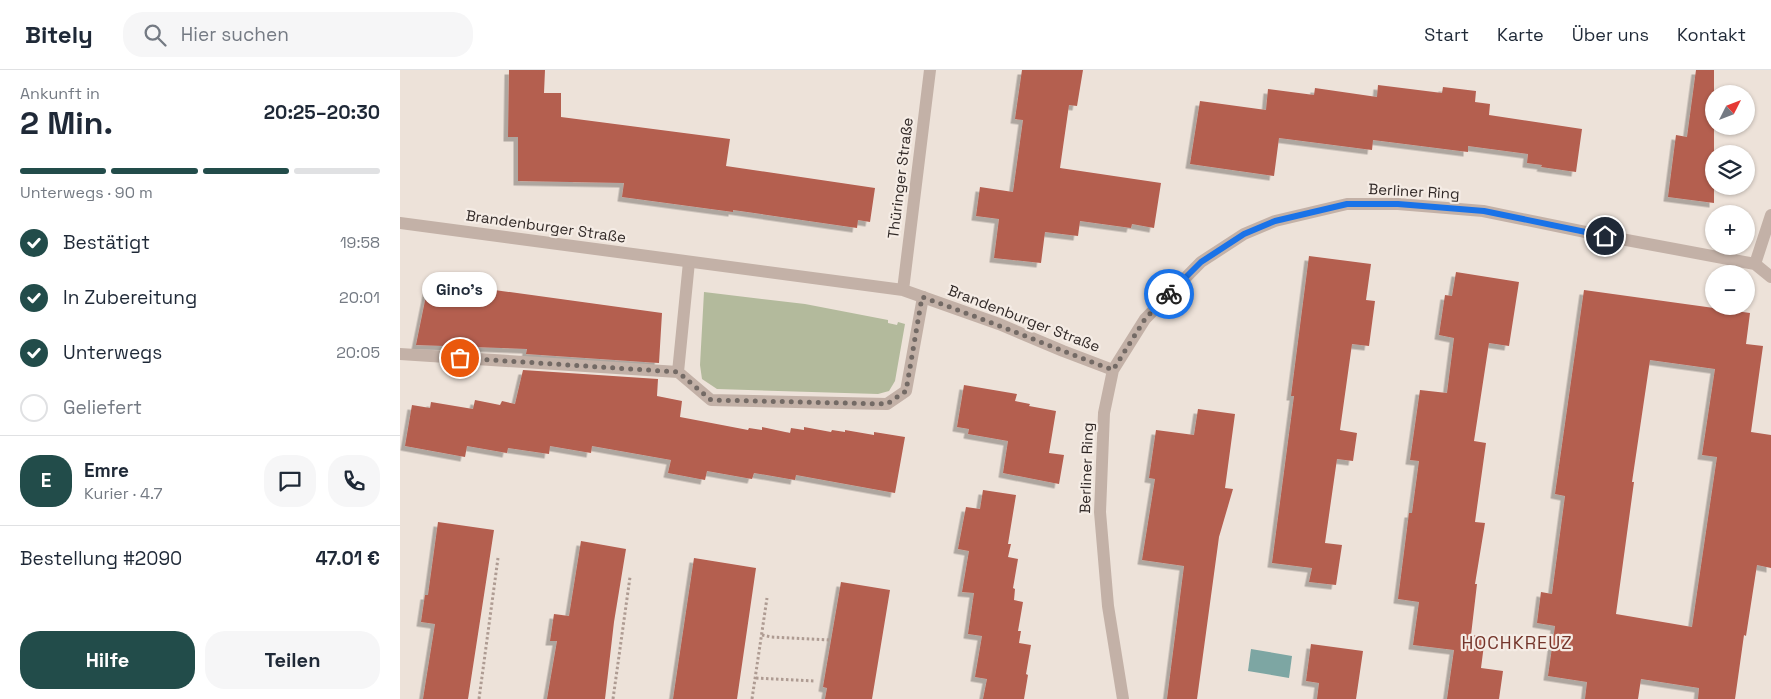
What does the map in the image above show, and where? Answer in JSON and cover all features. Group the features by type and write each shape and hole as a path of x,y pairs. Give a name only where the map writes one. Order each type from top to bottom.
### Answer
{"street":[{"name":"Thüringer Straße","path":"902,290 930,70"},
{"name":"Berliner Ring","path":"1123,699 1108,606 1100,512 1104,414 1113,370 1145,319 1201,262 1244,234 1275,221 1347,204 1398,204 1484,211 1755,264 1771,276"},
{"path":"1755,264 1771,214"},
{"name":"Brandenburger Straße","path":"400,223 902,290 998,324 1113,370"},
{"path":"678,372 689,262"},
{"path":"400,354 678,372 711,400 887,404 906,391 922,297"}],"path":[{"path":"479,699 498,558"},
{"path":"614,699 630,577"},
{"path":"752,699 767,598"},
{"path":"762,635 831,640"},
{"path":"756,678 815,681"}],"green space":[{"path":"704,292 805,304 888,320 888,323 897,325 898,322 905,324 895,381 889,391 878,394 717,389 702,379 700,365"}],"water":[{"path":"1251,649 1292,656 1289,678 1248,671"}],"building":[{"path":"509,70 545,70 544,93 561,93 561,117 730,139 726,166 875,188 870,222 858,220 857,228 733,210 733,212 622,197 624,183 518,181 518,137 508,137"},
{"path":"1022,70 1083,70 1077,106 1069,105 1060,168 1161,183 1154,228 1132,224 1131,228 1080,221 1078,236 1045,232 1041,263 994,258 999,219 976,216 980,187 1013,192 1023,120 1015,119"},
{"path":"1696,70 1714,70 1714,85 1705,85 1705,135 1714,135 1714,145 1705,145 1705,195 1714,195 1714,203 1668,197 1676,135 1687,137"},
{"path":"1378,85 1442,93 1443,87 1476,91 1475,102 1490,104 1489,115 1582,129 1576,172 1527,163 1528,154 1468,146 1468,152 1373,140 1372,150 1279,138 1274,176 1190,164 1200,101 1266,110 1268,89 1314,95 1315,88 1377,97"},
{"path":"1309,256 1371,264 1366,300 1375,301 1369,346 1352,344 1340,430 1357,433 1353,461 1337,459 1325,543 1342,545 1336,585 1309,582 1312,568 1272,563 1294,396 1291,396"},
{"path":"1456,272 1519,282 1509,346 1489,343 1474,441 1486,443 1475,522 1485,523 1475,584 1477,584 1471,635 1485,637 1481,668 1503,671 1499,699 1447,699 1454,650 1413,645 1419,602 1398,599 1409,513 1412,513 1419,461 1410,460 1420,390 1447,393 1454,338 1439,335 1445,295 1452,296"},
{"path":"429,281 662,313 659,363 526,354 527,349 416,345"},
{"path":"1584,290 1705,307 1705,315 1750,315 1746,344 1763,346 1751,432 1771,435 1771,568 1757,565 1735,699 1698,699 1699,688 1641,679 1638,699 1585,699 1587,682 1548,676 1555,626 1537,623 1541,592 1552,594 1565,496 1555,494","holes":["1650,360 1715,369 1702,455 1717,457 1692,627 1616,614 1634,482 1632,482"]},
{"path":"523,370 658,379 657,396 682,401 680,417 748,430 749,428 762,430 762,427 790,433 791,428 804,430 804,427 831,432 832,430 845,432 845,430 874,435 874,432 905,437 895,493 796,475 795,480 754,473 752,479 707,471 705,480 668,473 671,460 592,446 591,453 550,446 549,454 508,448 507,453 467,446 465,457 405,446 412,405 430,408 431,402 473,409 475,400 500,405 502,401 515,404"},
{"path":"964,385 1017,394 1015,401 1030,404 1029,406 1056,411 1049,453 1064,455 1059,484 1003,473 1008,441 968,434 969,429 957,427"},
{"path":"1198,409 1235,414 1225,488 1233,489 1219,537 1197,699 1167,699 1184,566 1142,560 1155,479 1149,478 1156,430 1194,435"},
{"path":"983,490 1016,495 1008,544 1011,544 1008,557 1018,559 1013,588 1015,589 1014,600 1023,602 1018,631 1021,631 1019,643 1031,645 1024,699 983,699 987,679 975,677 982,636 968,634 974,593 962,592 969,551 958,549 966,507 980,509"},
{"path":"438,522 494,530 468,699 423,699 435,624 421,622 425,595 428,595"},
{"path":"581,541 626,549 614,622 605,699 547,699 557,641 550,641 554,614 569,616"},
{"path":"694,558 756,568 737,699 673,699"},
{"path":"841,582 890,590 872,699 825,699 827,688 823,687"},
{"path":"1311,644 1363,651 1356,699 1317,699 1319,683 1306,681"}],"way so far":[{"path":"460,358 678,372 711,400 887,404 906,391 922,297 998,324 1113,370 1145,319 1169,294"}],"place":[{"name":"Gino's","path":"460,358"}],"district":[{"name":"HOCHKREUZ","path":"1517,642"}],"route":[{"path":"1169,294 1201,262 1244,234 1275,221 1347,204 1398,204 1484,211 1605,236"}]}
